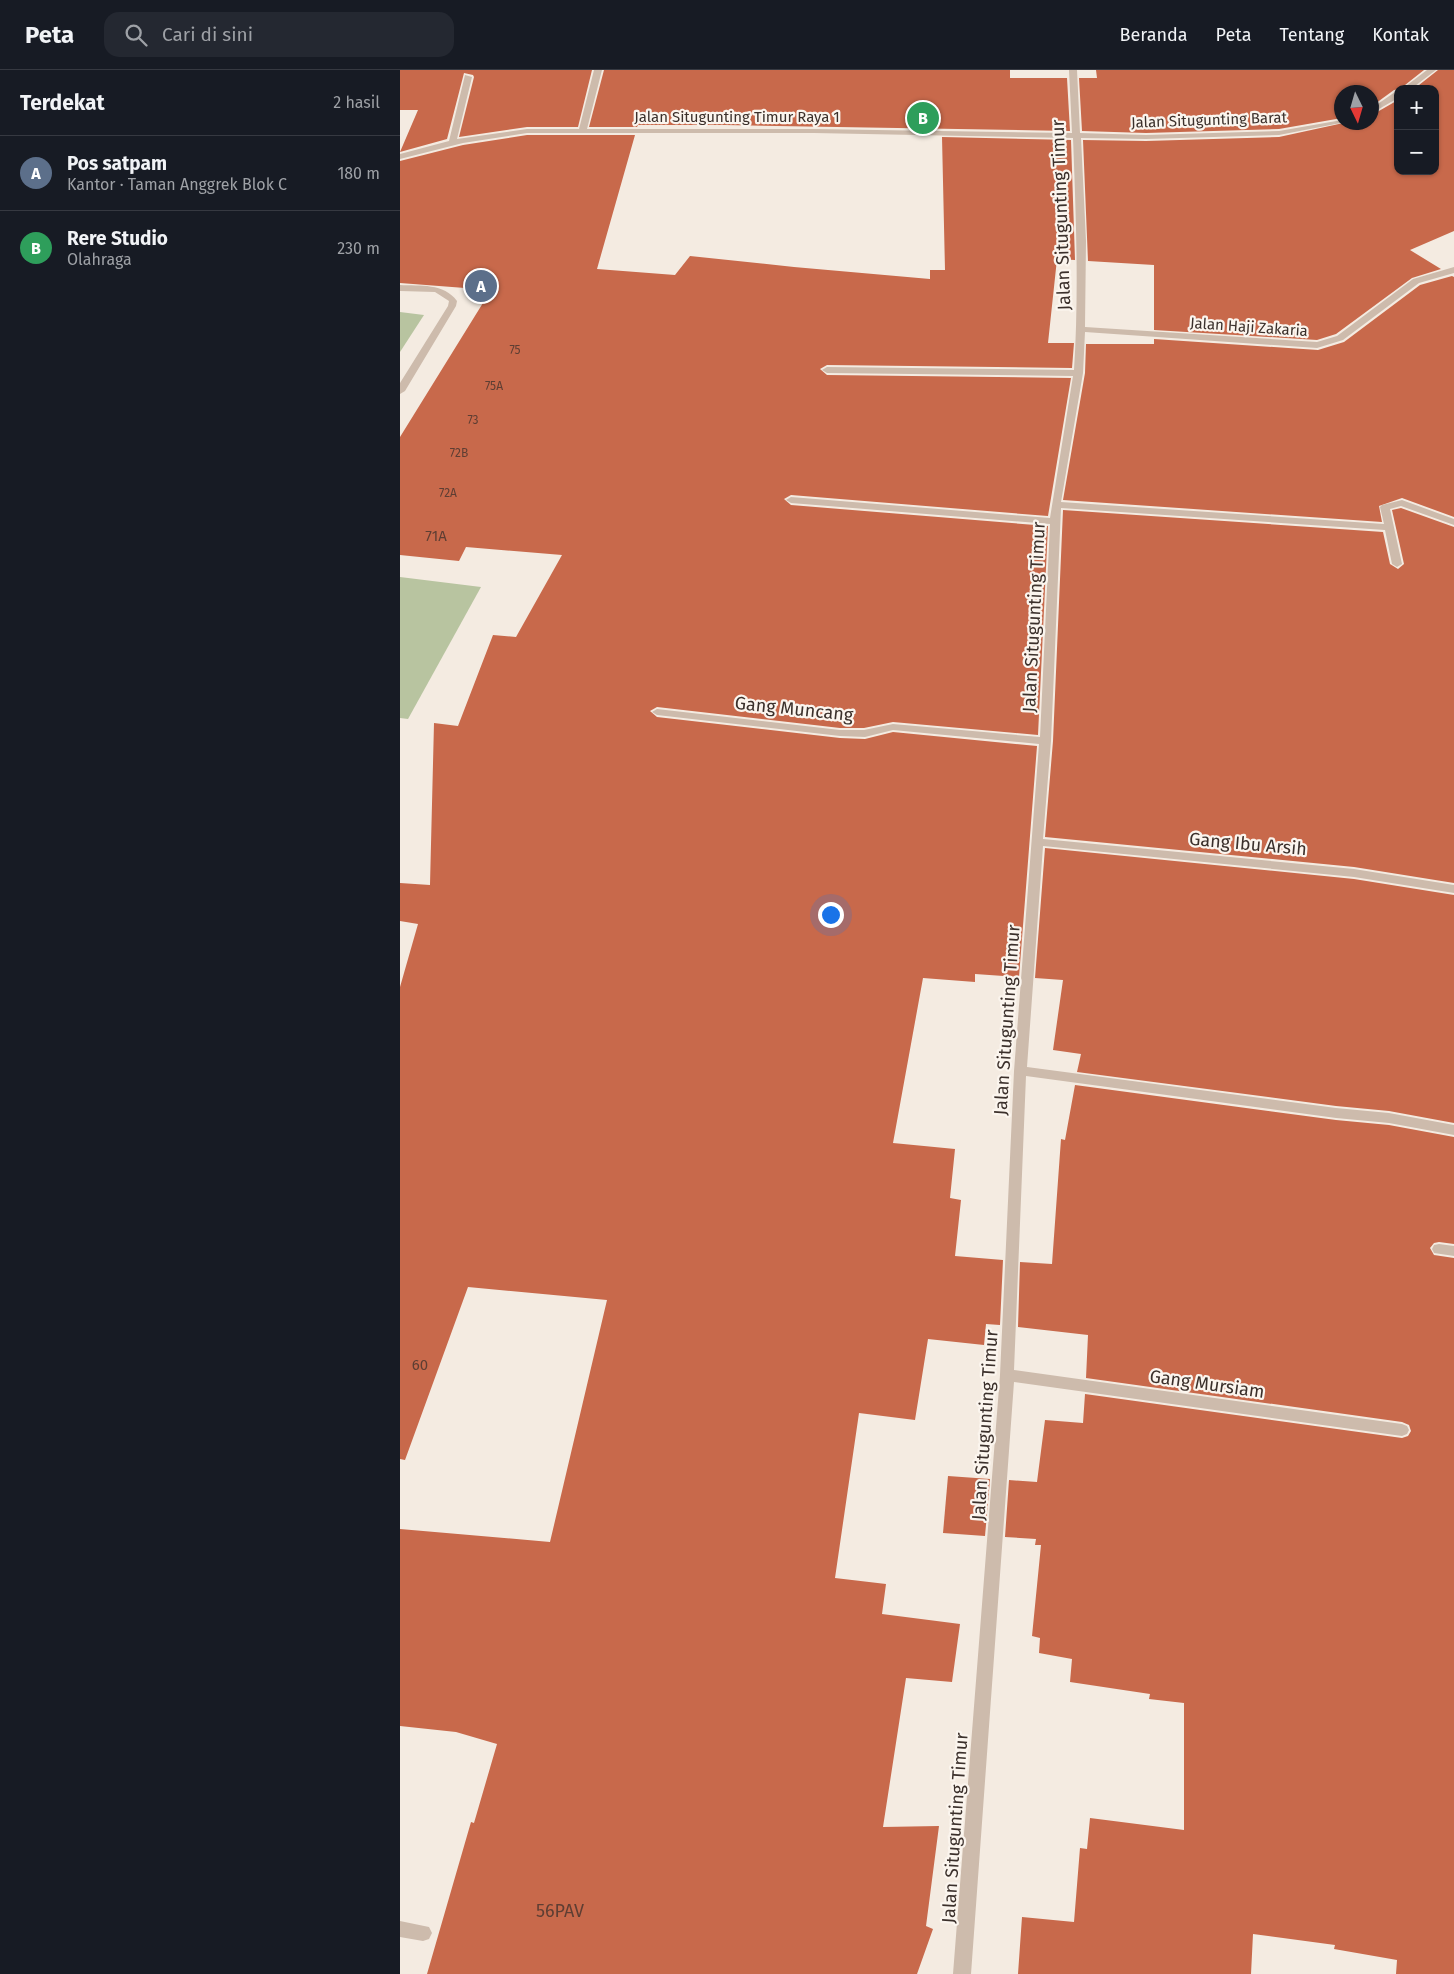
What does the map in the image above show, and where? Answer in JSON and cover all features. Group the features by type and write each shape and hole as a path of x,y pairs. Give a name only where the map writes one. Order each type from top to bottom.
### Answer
{"street":[{"path":"583,130 598,70"},
{"name":"Jalan Situgunting Timur","path":"962,1974 1007,1375 1020,1071 1045,741 1056,505 1078,373 1081,329 1082,241 1078,137 1072,70"},
{"path":"1411,85 1432,70"},
{"path":"453,141 468,77"},
{"path":"1379,106 1394,97"},
{"name":"Jalan Situgunting Barat","path":"1078,137 1279,133 1334,123"},
{"name":"Jalan Situgunting Timur Raya 1","path":"400,157 453,141 499,133 583,130 814,131 1078,137"},
{"name":"Jalan Haji Zakaria","path":"1081,329 1317,345 1340,338 1416,281 1454,270"},
{"path":"400,288 446,293 453,301 452,306 400,391"},
{"path":"827,370 1078,373"},
{"path":"792,500 1056,520"},
{"path":"1397,564 1386,507 1402,503 1454,522"},
{"path":"1056,505 1389,527"},
{"name":"Gang Muncang","path":"658,712 840,733 865,734 887,727 1045,741"},
{"name":"Gang Ibu Arsih","path":"1037,842 1354,873 1454,889"},
{"path":"1020,1071 1336,1113 1389,1118 1454,1130"},
{"path":"1439,1249 1454,1251"},
{"name":"Gang Mursiam","path":"1007,1375 1402,1430"},
{"path":"400,1929 423,1933"}],"green space":[{"path":"400,312 424,315 400,352"},
{"path":"400,577 481,587 408,719 400,718"}],"building":[{"path":"400,70 592,70 578,127 527,127 459,137 474,77 464,73 447,139 400,152 418,110 400,110"},
{"path":"604,70 1010,70 1010,78 1067,78 1070,131 725,125 589,127"},
{"path":"1096,70 1424,70 1405,85 1394,85 1394,90 1379,101 1379,85 1334,85 1334,119 1279,129 1146,133 1082,131 1079,78 1097,78"},
{"path":"1438,70 1454,70 1454,231 1410,250 1441,269 1412,278 1336,334 1317,340 1154,330 1154,265 1088,261 1083,140 1146,141 1279,137 1334,125 1334,130 1379,130 1379,111 1394,102 1394,175 1439,175 1439,85 1419,85"},
{"path":"527,135 635,135 597,269 675,275 690,256 930,279 930,270 945,270 942,137 1071,140 1075,260 1057,259 1048,343 1074,343 1072,368 827,365 820,369 827,375 1071,378 1048,516 791,495 784,499 791,505 1048,526 1038,735 893,722 864,728 840,728 657,707 650,711 657,717 840,738 865,739 893,732 1037,746 1019,977 975,974 975,982 923,978 893,1143 955,1149 950,1198 961,1200 955,1256 1003,1260 1000,1325 986,1324 984,1345 928,1339 915,1420 859,1413 835,1578 886,1584 882,1614 960,1624 952,1682 906,1678 883,1827 939,1826 926,1926 933,1929 917,1974 427,1974 471,1822 474,1823 497,1744 456,1732 400,1726 400,1529 550,1542 607,1300 468,1287 405,1460 400,1459 400,987 418,924 400,921 400,883 430,885 434,723 458,726 493,635 516,637 562,555 466,547 459,561 400,555 400,437 491,290 400,283 400,161 463,145"},
{"path":"1454,277 1454,517 1402,498 1379,506 1382,522 1063,500 1085,373 1086,344 1154,344 1154,339 1318,350 1344,342 1420,285"},
{"path":"1401,508 1454,527 1454,883 1354,867 1045,837 1053,741 1063,510 1383,532 1390,564 1398,569 1404,564 1392,510"},
{"path":"1045,848 1354,879 1454,895 1454,1123 1389,1111 1336,1106 1077,1072 1081,1054 1053,1050 1063,980 1035,978"},
{"path":"1075,1085 1336,1120 1389,1125 1454,1137 1454,1244 1439,1242 1434,1243 1430,1248 1434,1255 1454,1258 1454,1974 1396,1974 1397,1960 1334,1949 1335,1945 1253,1934 1251,1974 1018,1974 1022,1917 1074,1922 1080,1848 1087,1849 1090,1818 1184,1830 1184,1703 1149,1699 1150,1694 1070,1682 1072,1659 1039,1653 1040,1638 1032,1636 1041,1545 1035,1545 1036,1539 1005,1537 1009,1480 1037,1482 1045,1420 1083,1423 1085,1394 1402,1438 1408,1436 1411,1431 1409,1425 1402,1422 1086,1378 1088,1335 1018,1327 1020,1262 1052,1264 1061,1139 1065,1140"},
{"path":"948,1476 990,1479 985,1536 943,1533"}],"place":[{"name":"Rere Studio","path":"923,118"},
{"name":"Pos satpam","path":"481,286"}]}
